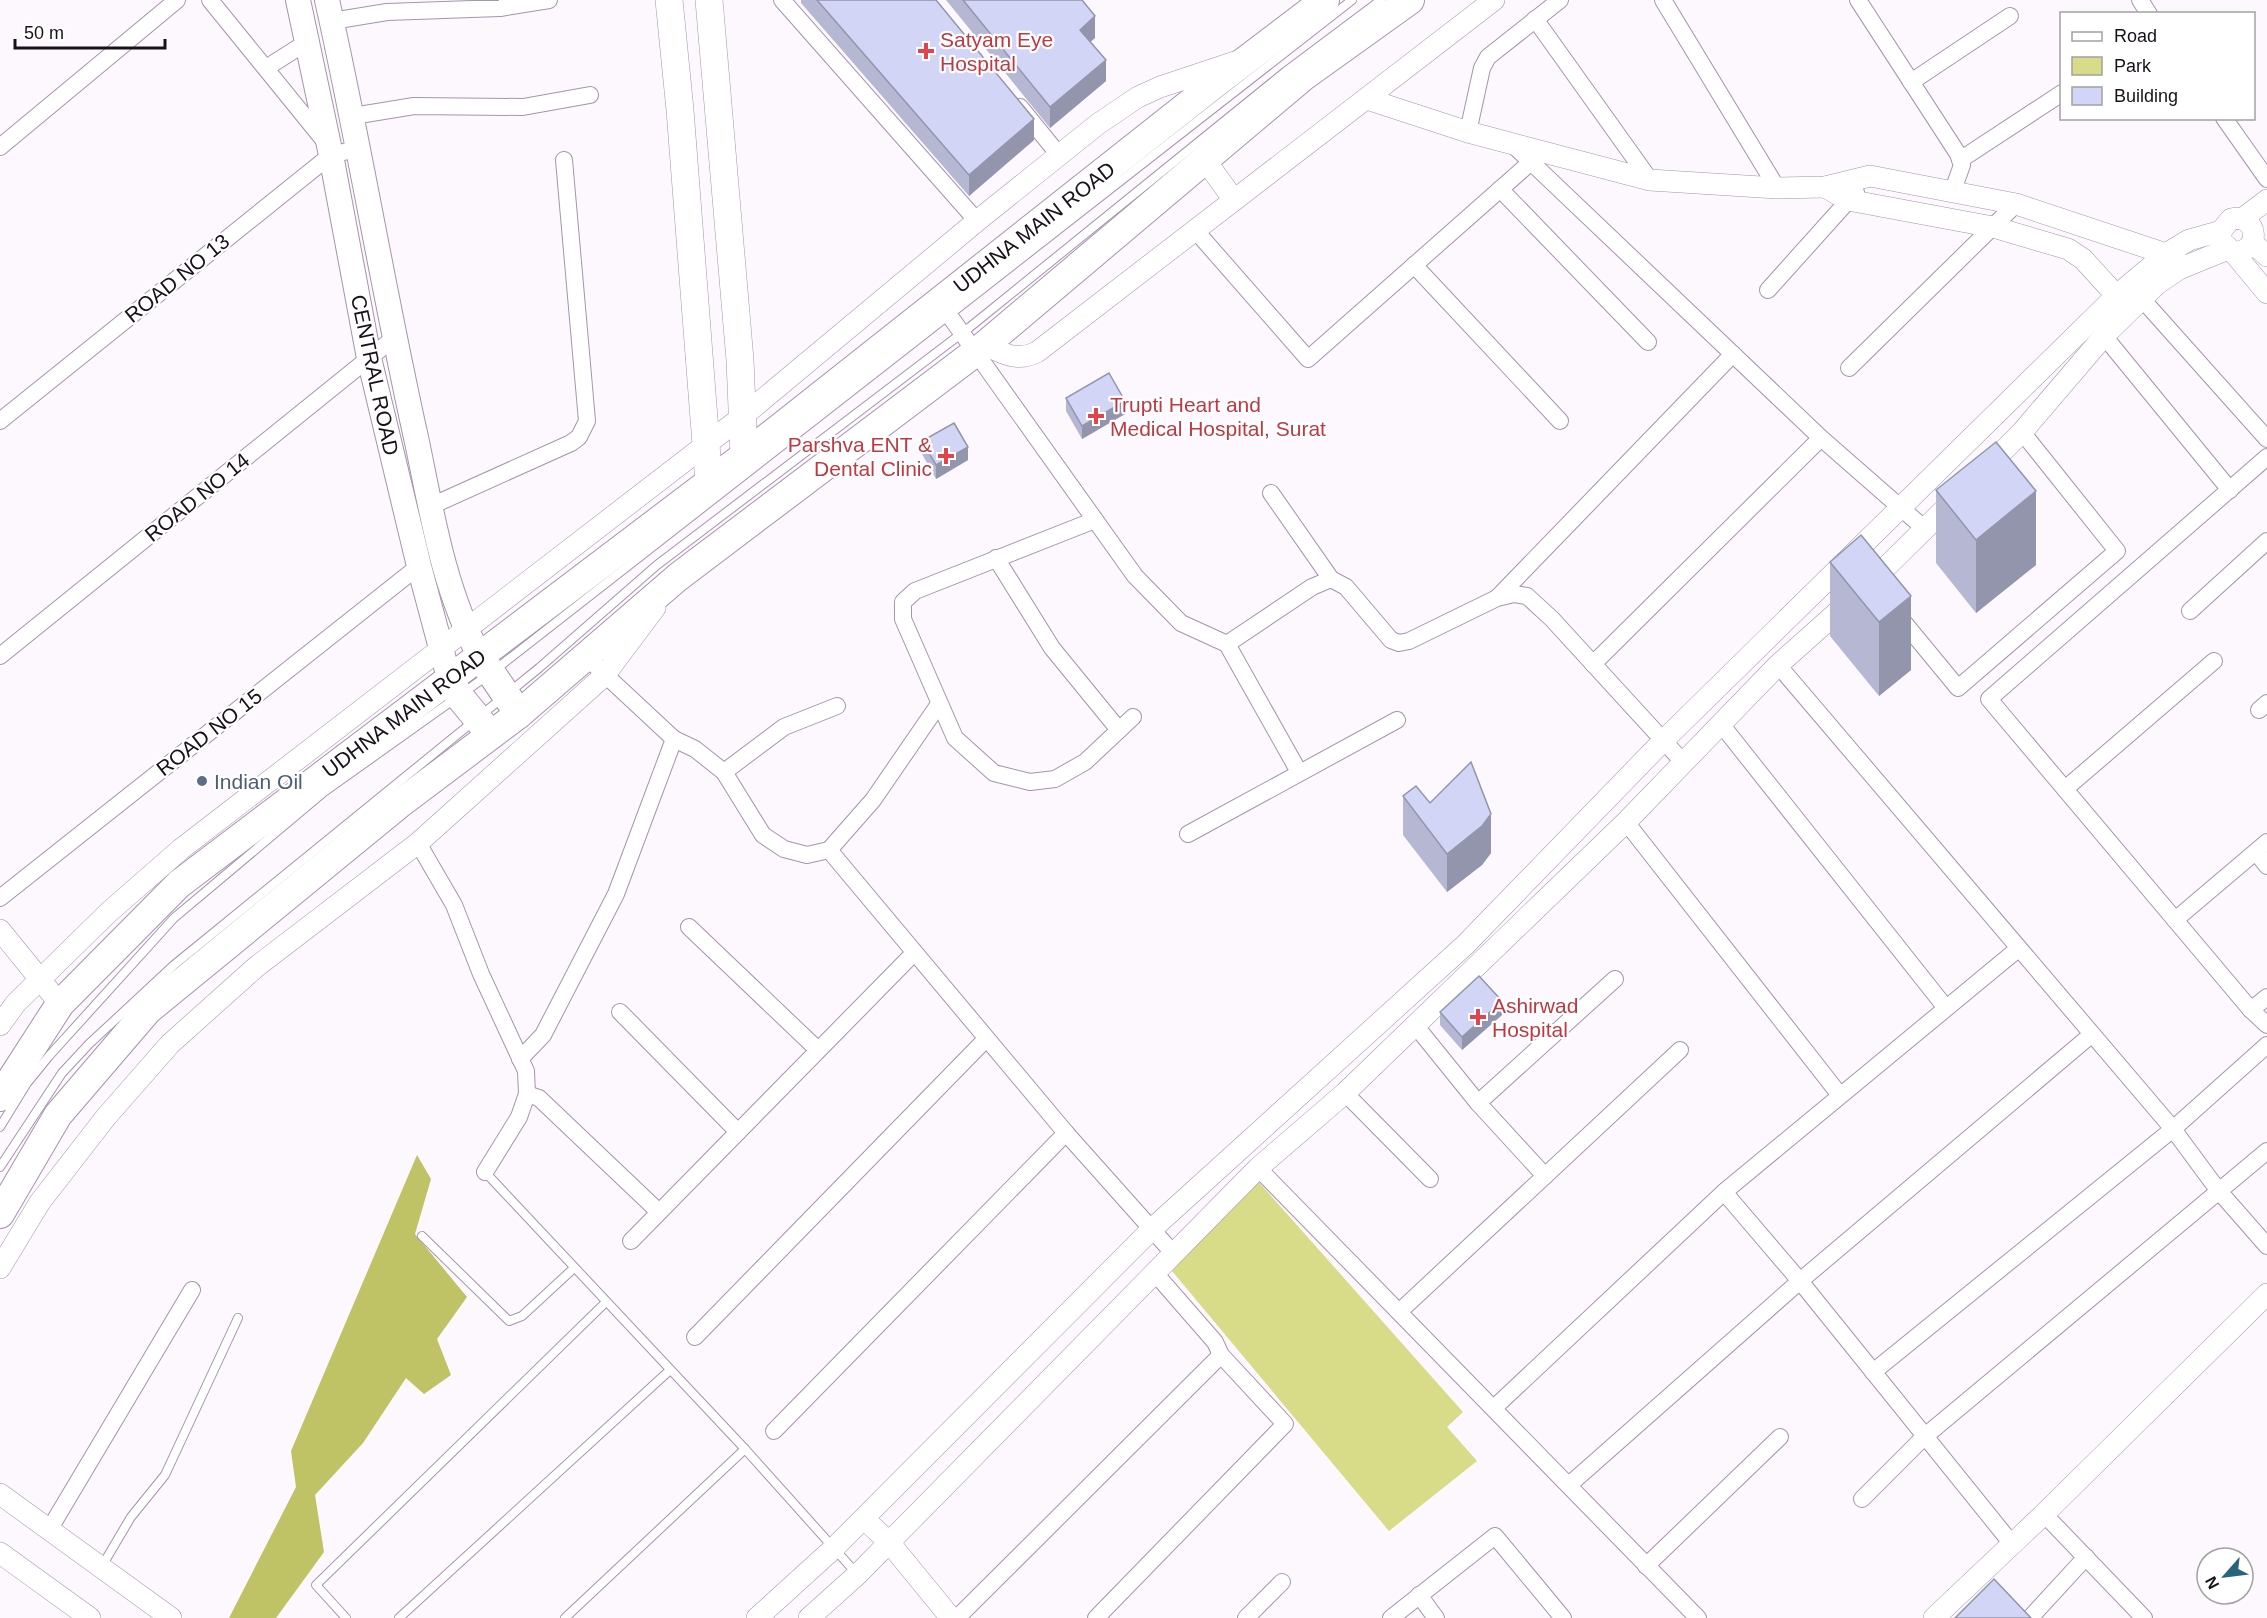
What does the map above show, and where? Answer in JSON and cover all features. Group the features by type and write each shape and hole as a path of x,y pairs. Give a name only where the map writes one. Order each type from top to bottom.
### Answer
{"highway":[{"name":"UDHNA MAIN ROAD","path":"0,1097 60,1004 178,884 454,687 498,684 709,483 944,308 1247,58 1325,0"},
{"path":"0,1215 58,1115 148,1010 402,802 484,727 498,684 594,666 678,577 1204,160 1304,76 1410,0"},
{"name":"CENTRAL ROAD","path":"454,687 484,727"}],"main road":[{"name":"CENTRAL ROAD","path":"298,0 330,150 369,358 419,566 441,651 454,687"},
{"path":"669,0 709,483"},
{"path":"709,0 743,417 744,456"},
{"name":"CENTRAL ROAD","path":"329,10 360,148 393,338 440,550 465,629 498,684"}],"street":[{"path":"0,147 177,0"},
{"path":"210,0 330,150"},
{"path":"329,10 387,12 500,8 549,0"},
{"path":"782,0 976,221"},
{"path":"974,344 1019,358 1037,352 1494,0"},
{"path":"1468,132 1482,68 1488,57 1560,0"},
{"path":"1663,0 1777,188"},
{"path":"1862,1 1960,160 1960,174 1953,190"},
{"path":"1911,82 2010,16"},
{"path":"1535,19 1650,180"},
{"path":"266,68 307,42"},
{"path":"0,1025 16,1003 40,979 109,912 181,849 743,417 976,221 1059,155 1138,97 1160,87 1247,58"},
{"path":"1007,91 1059,155"},
{"path":"1960,160 2060,94"},
{"path":"353,116 414,106 524,107 590,95"},
{"path":"1367,99 1468,132 1650,180 1777,188 1825,187 1870,176 1953,190 2016,204 2193,263"},
{"path":"2225,120 2267,179"},
{"path":"1511,143 1821,438 1925,529"},
{"name":"ROAD NO 13","path":"0,421 330,150 360,148"},
{"path":"431,506 571,443 579,437 587,421 564,160"},
{"path":"1204,160 1234,200"},
{"path":"1195,230 1308,359 1531,162"},
{"path":"1768,290 1870,176"},
{"path":"1825,187 1848,200 1993,227 2068,249 2083,259 2129,301 2267,439"},
{"path":"1500,189 1648,342"},
{"path":"2267,200 2242,219 2227,222 2227,244 2267,293"},
{"path":"1849,368 2016,204"},
{"path":"809,1618 858,1574 1258,1168 1345,1093 1626,822 1778,664 1871,582 2022,432 2104,336 2166,254 2189,240 2227,244 2245,251 2260,241 2253,228 2242,219"},
{"path":"757,1618 864,1519 1152,1229 1465,945 1664,740 1900,507 2129,301 2168,276 2227,244"},
{"path":"1414,265 1560,421"},
{"path":"944,308 974,344 1135,576 1181,623 1227,644 1299,772"},
{"path":"2104,336 2230,490"},
{"name":"ROAD NO 14","path":"0,656 393,338"},
{"path":"1497,598 1733,354"},
{"path":"1871,582 1958,688 2118,551 2022,432"},
{"path":"1593,664 1821,438"},
{"path":"2267,457 1989,699 2251,1010 2267,1025"},
{"path":"1271,493 1331,579 1346,587 1390,640 1399,643 1497,598 1514,594 1527,596 1552,619 1683,762"},
{"path":"1095,520 932,582 915,591 903,602 903,620 955,738 994,773 1030,783 1055,778 1085,762 1133,717"},
{"path":"2190,611 2267,541"},
{"path":"996,558 1052,648 1119,730"},
{"name":"ROAD NO 15","path":"0,898 419,566"},
{"path":"1227,644 1312,587 1331,579"},
{"path":"2065,789 2214,661"},
{"path":"1778,664 2173,1129 2218,1190 2267,1246"},
{"path":"0,1268 40,1202 106,1117 170,1044 256,967 417,843 594,666 674,739 695,749 724,772 763,835 784,849 807,855 829,850 873,800 939,704"},
{"path":"724,772 784,727 837,706"},
{"path":"1188,834 1397,720"},
{"path":"1721,724 1946,1008"},
{"path":"520,1059 543,1035 616,894 674,739"},
{"path":"1626,822 1839,1095"},
{"path":"417,843 454,905 481,974 525,1071 527,1094 519,1117 485,1172"},
{"path":"2175,920 2261,847 2267,866"},
{"path":"829,850 913,954 1066,1133 1173,1253"},
{"path":"689,927 818,1050"},
{"path":"0,930 60,1004"},
{"path":"1495,1407 1724,1192 2018,949"},
{"path":"631,1241 913,954"},
{"path":"1478,1103 1616,980"},
{"path":"2251,1010 2267,997"},
{"path":"620,1012 738,1132"},
{"path":"1415,1025 1478,1103 1545,1176"},
{"path":"1569,1485 1800,1281 2091,1035"},
{"path":"695,1337 986,1039"},
{"path":"1873,1372 2173,1129 2267,1045"},
{"path":"1399,1312 1680,1050"},
{"path":"1345,1093 1430,1179"},
{"path":"527,1094 539,1098 659,1212"},
{"path":"774,1431 1066,1133"},
{"path":"1862,1499 1924,1437 2267,1151"},
{"path":"1258,1168 1495,1407 1698,1618"},
{"path":"1724,1192 1800,1281 2012,1544"},
{"path":"1096,1618 1285,1424 1221,1355 1215,1342 1154,1272"},
{"path":"49,1530 192,1290"},
{"path":"1934,1618 2044,1514 2267,1294"},
{"path":"957,1618 1221,1355"},
{"path":"1646,1566 1780,1437"},
{"path":"0,1494 171,1618"},
{"path":"2044,1514 2144,1618"},
{"path":"864,1519 888,1541 951,1618"},
{"path":"1391,1618 1495,1536 1563,1618"},
{"path":"0,1553 90,1618"},
{"path":"2030,1618 2086,1557"},
{"path":"1246,1618 1282,1582"},
{"path":"1419,1595 1436,1618"}],"lane":[{"path":"498,684 944,308 1352,0"},
{"path":"498,684 544,665 657,565 974,344 1285,72 1381,0"},
{"path":"0,1127 27,1083 49,1056 174,918 454,687"},
{"path":"0,1167 62,1073 174,965 484,727"},
{"path":"485,1172 745,1449 858,1574"},
{"path":"422,1236 509,1321 522,1316 574,1268"},
{"path":"346,1618 316,1585 606,1302"},
{"path":"101,1568 131,1517 165,1475 238,1318"},
{"path":"399,1618 670,1370"},
{"path":"566,1618 745,1449"}],"green space":[{"path":"417,1155 431,1179 415,1234 467,1297 437,1339 451,1375 424,1394 406,1378 363,1443 315,1495 324,1552 276,1618 229,1618 296,1487 291,1451"},
{"path":"1256,1179 1463,1412 1447,1427 1477,1461 1389,1531 1172,1271"}],"building":[{"path":"817,0 936,0 1034,119 969,175"},
{"path":"963,0 1082,0 1095,16 1080,30 1106,60 1050,107"},
{"path":"1109,373 1125,401 1082,426 1066,398"},
{"path":"954,423 968,447 936,465 922,441"},
{"path":"1996,442 2036,491 1976,540 1936,490"},
{"path":"1861,535 1911,596 1879,622 1830,562"},
{"path":"1471,762 1491,814 1482,826 1447,854 1403,796 1416,786 1430,803"},
{"path":"1479,976 1502,1001 1462,1037 1440,1012"},
{"path":"1994,1579 2031,1618 1955,1618"}],"place":[{"name":"Satyam Eye Hospital","path":"926,51"},
{"name":"Trupti Heart and Medical Hospital, Surat","path":"1096,416"},
{"name":"Parshva ENT & Dental Clinic","path":"946,456"},
{"name":"Indian Oil","path":"202,781"},
{"name":"Ashirwad Hospital","path":"1478,1017"}]}
